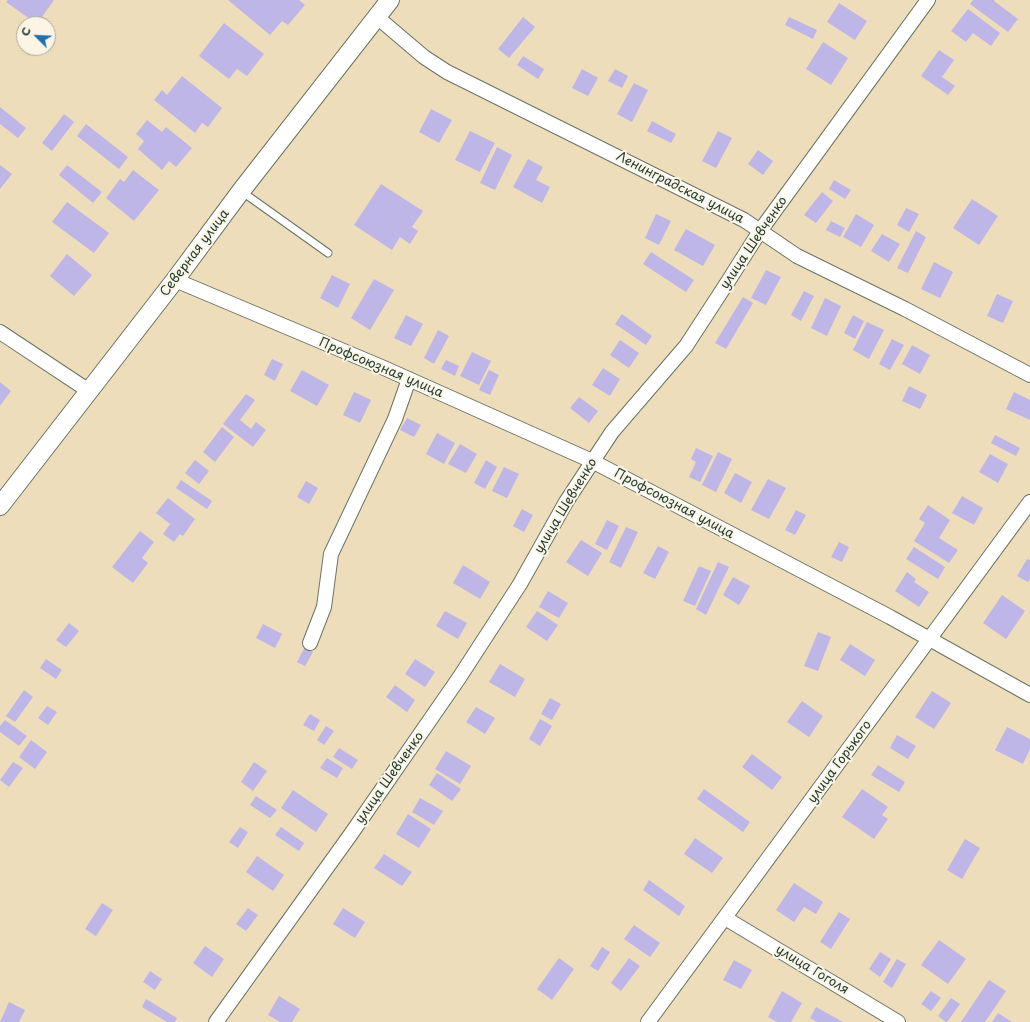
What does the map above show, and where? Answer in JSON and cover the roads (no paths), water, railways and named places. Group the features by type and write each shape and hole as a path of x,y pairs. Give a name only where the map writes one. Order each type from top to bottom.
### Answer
{"street":[{"name":"Северная улица","path":"0,506 175,280 241,191 390,0"},
{"name":"улица Шевченко","path":"216,1022 351,834 459,678 520,584 566,502 612,432 686,346 760,230 928,0"},
{"name":"Ленинградская улица","path":"377,17 424,57 446,72 737,216 797,256 905,309 1030,375"},
{"name":"Профсоюзная улица","path":"175,280 409,379 592,461 890,617 1030,695"},
{"path":"0,332 89,391"},
{"path":"310,643 324,607 331,554 395,419 409,379"},
{"name":"улица Горького","path":"648,1022 1030,502"},
{"name":"улица Гоголя","path":"725,918 898,1022"}],"lane":[{"path":"241,191 328,254"}]}
